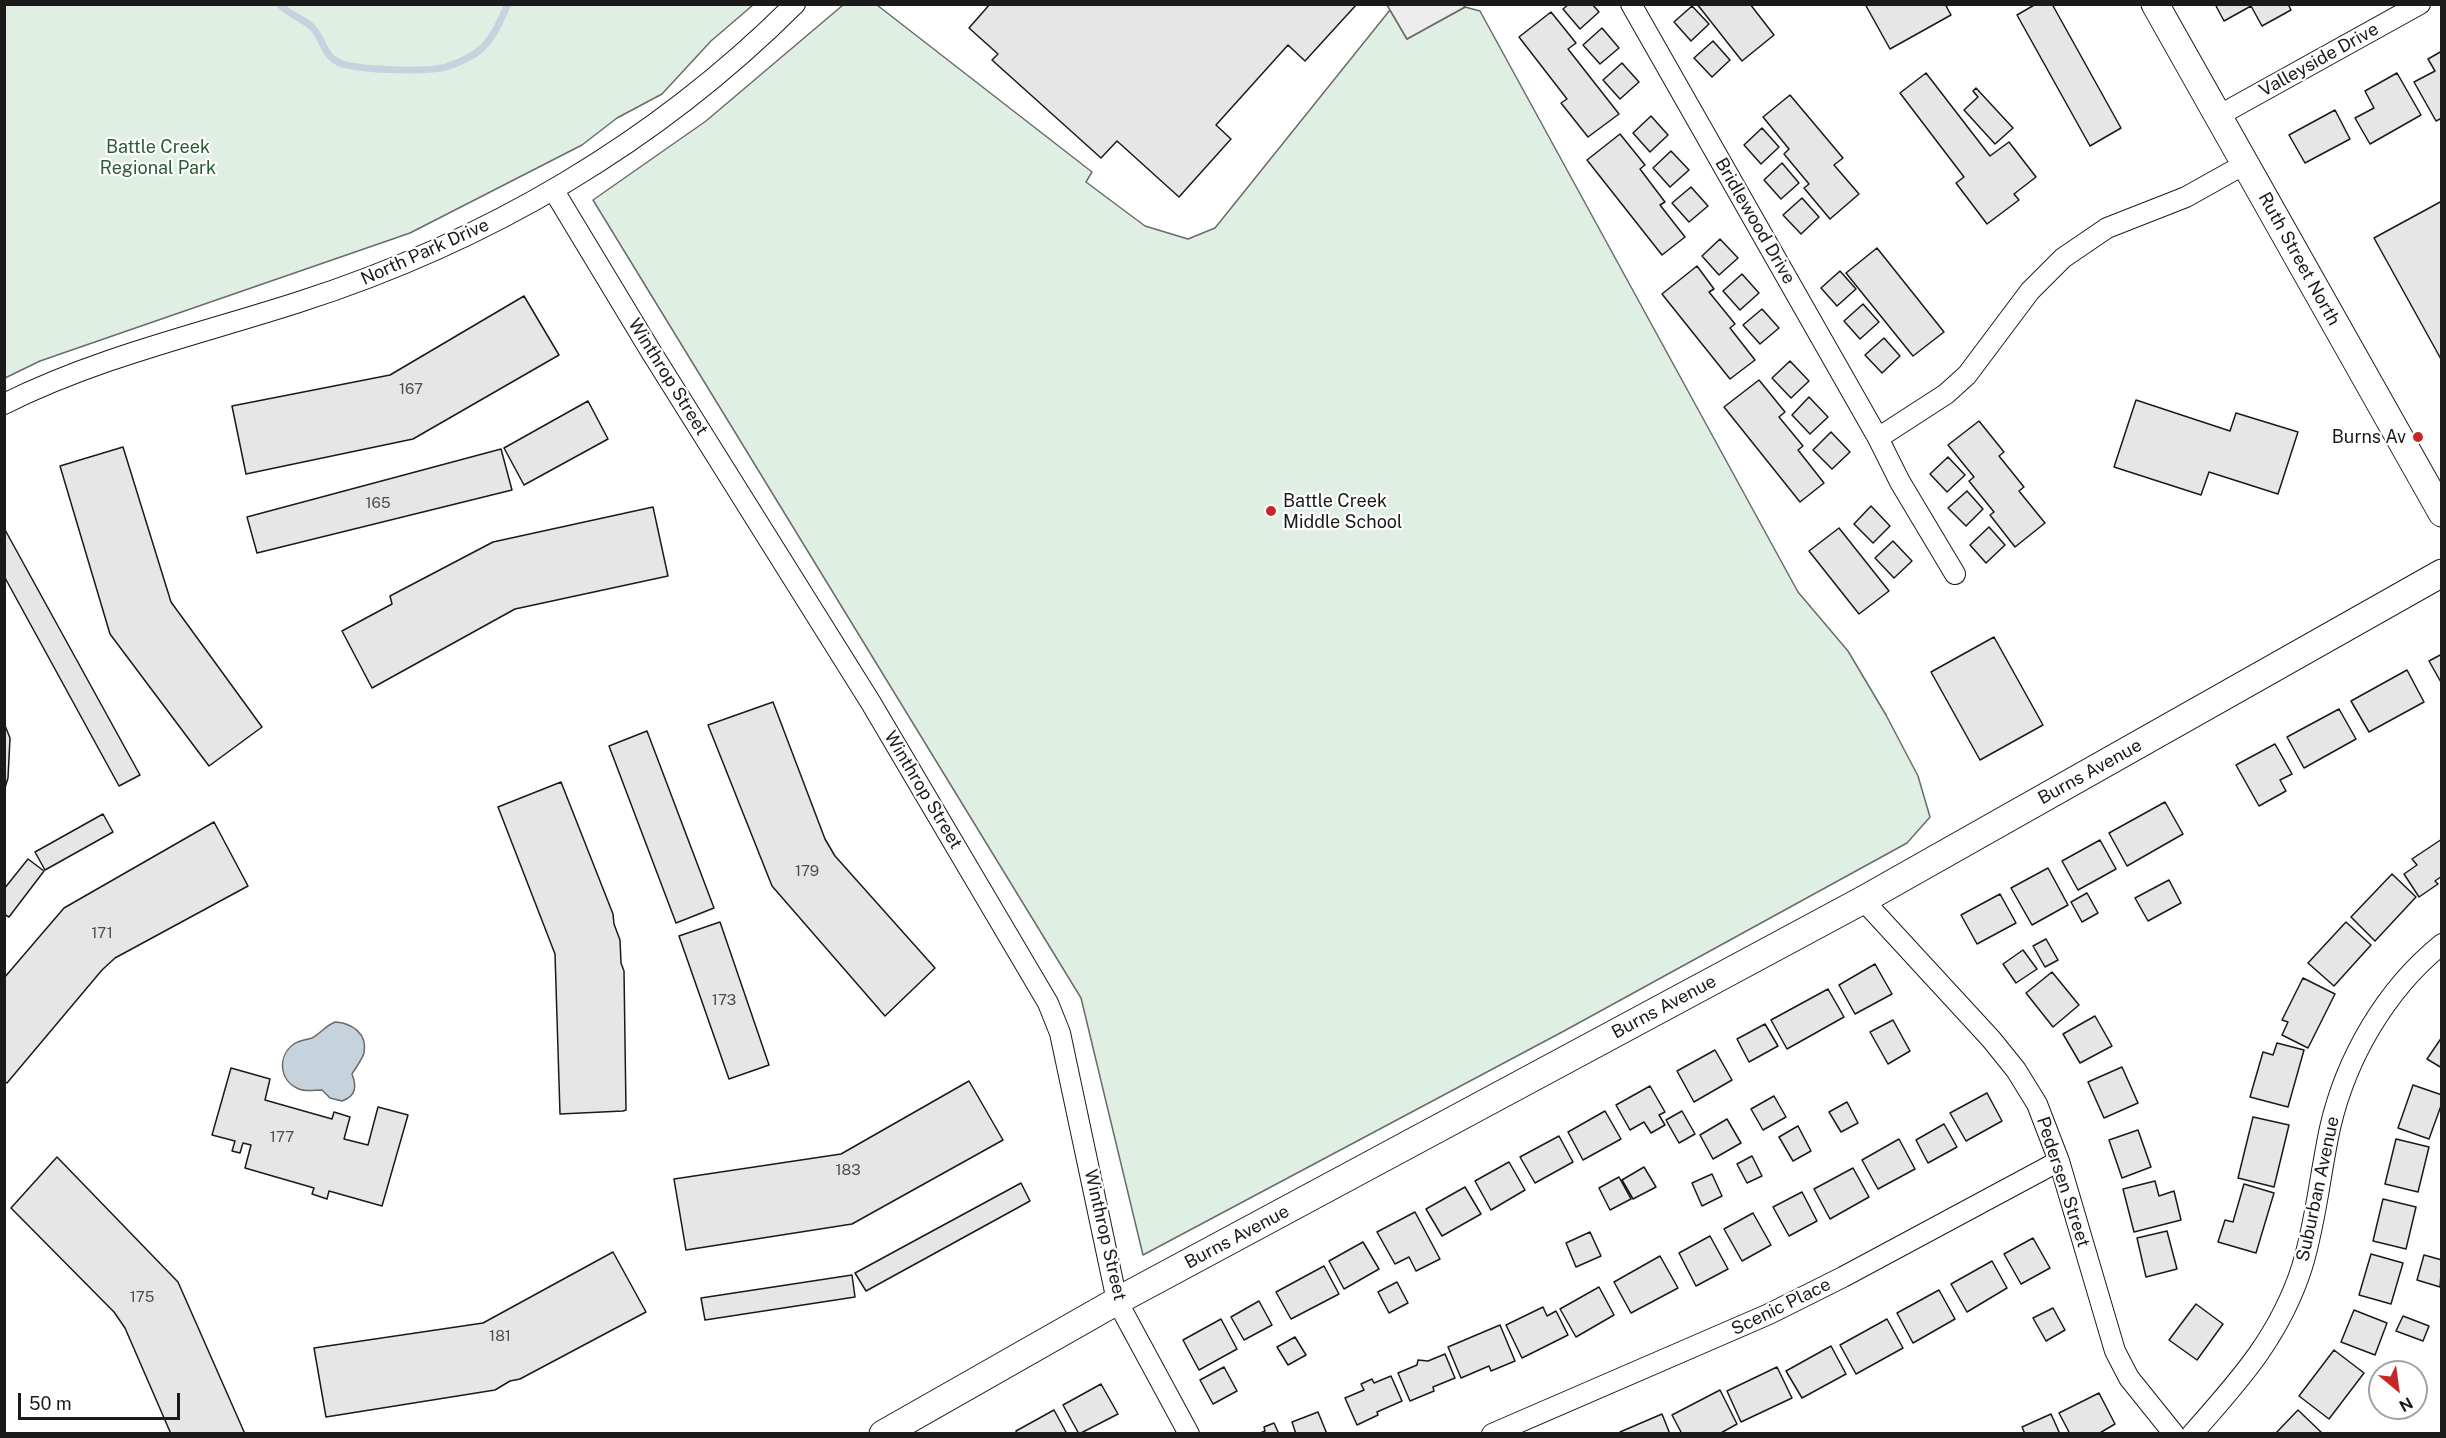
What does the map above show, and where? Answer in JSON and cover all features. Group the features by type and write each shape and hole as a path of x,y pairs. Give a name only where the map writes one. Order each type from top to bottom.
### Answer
{"street":[{"name":"North Park Drive","path":"4,404 75,372 357,282 456,240 554,191 675,111 761,38 795,4"},
{"name":"Bridlewood Drive","path":"1631,4 1878,438 1900,482 1955,573"},
{"name":"Ruth Street North","path":"2154,4 2442,513"},
{"name":"Valleyside Drive","path":"2218,116 2420,4"},
{"path":"1878,438 1946,394 1967,375 2030,291 2055,265 2076,248 2107,228 2186,197 2246,164"},
{"name":"Winthrop Street","path":"554,191 871,703 1048,1003 1062,1045 1117,1301 1190,1434"},
{"name":"Burns Avenue","path":"883,1434 1117,1301 1863,900 2442,573"},
{"name":"Pedersen Street","path":"1863,900 1991,1039 2016,1070 2037,1104 2059,1161 2115,1350 2129,1378 2174,1434"},
{"name":"Suburban Avenue","path":"2192,1434 2242,1379 2265,1347 2284,1312 2302,1268 2313,1222 2330,1127 2341,1090 2360,1046 2380,1012 2404,980 2442,944"},
{"name":"Scenic Place","path":"1492,1434 1769,1314 1843,1277 2059,1161"}],"green space":[{"name":"Battle Creek Regional Park","path":"5,4 753,5 711,41 662,94 617,118 582,145 410,233 40,361 5,378"},
{"name":"Battle Creek Middle School","path":"843,5 877,5 1092,172 1086,182 1145,226 1188,239 1215,228 1390,10 1407,39 1465,7 1480,11 1798,592 1848,651 1886,715 1918,776 1930,817 1907,843 1564,1031 1143,1255 1081,998 593,200 706,121"}],"shaded area":[{"path":"1387,5 1463,5 1465,7 1407,39"},
{"path":"335,1022 347,1024 357,1030 365,1046 363,1056 352,1074 355,1083 353,1094 342,1101 330,1098 322,1090 299,1089 287,1080 283,1068 285,1055 294,1044 312,1038"}],"building":[{"path":"990,4 1357,4 1305,61 1288,45 1216,125 1231,139 1179,197 1117,141 1101,158 992,60 998,54 969,28"},
{"path":"1569,4 1592,4 1599,12 1580,29 1563,9"},
{"path":"1697,4 1750,4 1774,35 1742,61"},
{"path":"1865,4 1945,4 1951,15 1890,49"},
{"path":"2036,4 2052,4 2121,128 2090,146 2017,15"},
{"path":"2215,4 2288,4 2291,10 2262,26 2251,6 2224,21"},
{"path":"1692,6 1709,24 1691,41 1674,22"},
{"path":"1551,12 1576,43 1568,49 1619,114 1588,137 1561,103 1567,99 1519,37"},
{"path":"1602,28 1619,48 1600,64 1583,45"},
{"path":"1713,41 1730,60 1712,77 1694,58"},
{"path":"2442,51 2442,118 2436,121 2414,82 2435,71 2428,59"},
{"path":"1622,63 1639,82 1620,99 1603,80"},
{"path":"1926,73 1990,156 2009,142 2036,177 2014,194 2019,200 1987,224 1956,183 1964,177 1900,93"},
{"path":"2397,73 2421,115 2370,144 2355,118 2374,108 2365,91"},
{"path":"1976,88 2013,128 1995,144 1964,110 1978,97 1973,91"},
{"path":"1790,95 1843,158 1834,165 1859,194 1830,219 1804,188 1809,184 1784,154 1789,149 1763,117"},
{"path":"2335,110 2350,139 2305,163 2289,135"},
{"path":"1651,116 1668,135 1650,152 1633,133"},
{"path":"1762,128 1779,147 1761,164 1744,145"},
{"path":"1620,134 1645,165 1640,169 1665,202 1660,205 1685,237 1662,255 1587,160"},
{"path":"1671,151 1689,170 1670,187 1653,168"},
{"path":"1782,163 1799,183 1781,199 1764,180"},
{"path":"1691,187 1708,206 1689,222 1672,203"},
{"path":"1802,198 1819,217 1801,234 1783,215"},
{"path":"2442,201 2442,361 2374,238"},
{"path":"1720,239 1738,258 1719,275 1702,256"},
{"path":"1877,248 1944,332 1913,356 1846,273"},
{"path":"1697,266 1714,289 1709,292 1735,324 1730,328 1755,360 1730,379 1662,294"},
{"path":"1840,271 1856,289 1837,306 1821,288"},
{"path":"1742,274 1759,293 1740,310 1723,291"},
{"path":"524,296 559,355 413,439 246,474 232,406 390,375"},
{"path":"1863,304 1879,322 1860,339 1844,321"},
{"path":"1762,309 1779,328 1760,344 1743,325"},
{"path":"1884,338 1900,356 1882,373 1865,355"},
{"path":"1790,361 1809,381 1791,398 1772,378"},
{"path":"1759,380 1785,412 1779,417 1803,446 1798,450 1824,483 1800,502 1724,407"},
{"path":"1809,397 1828,417 1810,434 1792,415"},
{"path":"2136,400 2230,431 2236,413 2298,432 2278,494 2209,472 2201,495 2114,467"},
{"path":"588,401 608,439 524,485 504,448"},
{"path":"1979,421 2004,452 1999,456 2024,487 2019,491 2045,523 2015,547 1990,515 1994,512 1969,481 1974,477 1948,445"},
{"path":"1831,432 1850,452 1832,469 1813,450"},
{"path":"123,447 171,602 262,727 209,766 110,634 60,466"},
{"path":"501,449 512,490 257,553 247,517"},
{"path":"1948,457 1965,475 1947,492 1930,474"},
{"path":"1967,491 1983,509 1966,526 1948,508"},
{"path":"1871,506 1890,526 1873,543 1854,524"},
{"path":"653,507 668,576 515,609 372,688 342,631 392,604 390,596 493,542"},
{"path":"1989,527 2005,545 1986,563 1970,545"},
{"path":"4,528 140,775 119,786 4,576"},
{"path":"1839,528 1889,591 1859,614 1809,551"},
{"path":"1893,541 1912,561 1894,578 1875,558"},
{"path":"1994,637 2043,725 1980,760 1931,672"},
{"path":"2442,654 2442,684 2429,661"},
{"path":"2407,670 2424,702 2369,732 2351,701"},
{"path":"773,702 825,839 835,856 935,968 885,1016 772,886 708,725"},
{"path":"2339,709 2356,739 2304,768 2287,737"},
{"path":"4,723 10,738 8,778 4,791"},
{"path":"647,731 714,908 676,923 609,746"},
{"path":"2275,744 2292,774 2280,780 2286,791 2259,806 2236,765"},
{"path":"561,782 613,914 620,940 621,963 624,971 626,1110 623,1111 560,1114 555,954 498,807"},
{"path":"2165,802 2183,834 2127,866 2109,833"},
{"path":"103,814 113,832 45,870 35,852"},
{"path":"214,822 248,886 115,958 102,970 7,1083 4,1081 4,978 64,908"},
{"path":"2442,839 2442,876 2435,881 2438,884 2419,897 2404,874 2417,865 2412,859"},
{"path":"2100,840 2116,869 2078,890 2062,861"},
{"path":"28,859 44,871 9,917 4,914 4,889"},
{"path":"2048,868 2068,905 2032,925 2011,888"},
{"path":"2392,874 2416,897 2375,941 2351,917"},
{"path":"2169,880 2181,903 2148,921 2135,898"},
{"path":"2087,893 2098,913 2082,922 2071,902"},
{"path":"2000,894 2016,923 1977,944 1961,915"},
{"path":"720,922 769,1065 729,1079 679,936"},
{"path":"2346,922 2371,945 2334,986 2308,963"},
{"path":"2046,939 2058,960 2045,967 2033,946"},
{"path":"2023,950 2037,969 2016,983 2003,964"},
{"path":"1875,964 1892,994 1855,1014 1839,985"},
{"path":"2052,972 2079,1005 2053,1027 2026,993"},
{"path":"2303,978 2335,994 2308,1048 2282,1035 2288,1022 2282,1020"},
{"path":"1828,989 1844,1017 1787,1049 1771,1020"},
{"path":"2095,1016 2112,1046 2080,1063 2063,1034"},
{"path":"1893,1020 1910,1051 1888,1064 1870,1032"},
{"path":"1765,1024 1778,1046 1749,1062 1737,1039"},
{"path":"2442,1037 2442,1068 2427,1059"},
{"path":"2277,1043 2304,1050 2288,1107 2250,1097 2263,1052 2273,1055"},
{"path":"1715,1050 1732,1080 1694,1102 1677,1071"},
{"path":"2122,1067 2138,1103 2104,1118 2088,1082"},
{"path":"231,1068 270,1079 265,1100 332,1119 334,1112 350,1117 344,1139 368,1145 378,1107 408,1115 382,1206 329,1191 327,1199 312,1194 314,1188 245,1168 251,1145 243,1143 240,1153 232,1151 235,1141 212,1135"},
{"path":"969,1081 1003,1140 852,1224 686,1250 674,1179 841,1154"},
{"path":"2413,1085 2442,1095 2442,1103 2429,1139 2398,1128"},
{"path":"1650,1086 1665,1112 1659,1115 1665,1125 1651,1133 1644,1122 1630,1130 1616,1105"},
{"path":"1987,1093 2002,1121 1966,1141 1950,1113"},
{"path":"1774,1096 1786,1117 1763,1130 1751,1109"},
{"path":"1847,1102 1858,1123 1841,1132 1829,1112"},
{"path":"1605,1111 1621,1139 1583,1160 1568,1132"},
{"path":"1682,1111 1695,1134 1679,1143 1666,1120"},
{"path":"2253,1117 2289,1125 2274,1187 2238,1178"},
{"path":"1727,1119 1741,1143 1713,1159 1700,1135"},
{"path":"1944,1124 1957,1147 1928,1163 1916,1140"},
{"path":"1798,1126 1811,1151 1793,1161 1779,1137"},
{"path":"2138,1130 2151,1167 2122,1178 2109,1140"},
{"path":"1559,1136 1573,1162 1535,1183 1520,1157"},
{"path":"1899,1139 1915,1169 1878,1189 1862,1160"},
{"path":"2396,1139 2429,1147 2418,1192 2385,1184"},
{"path":"1752,1156 1762,1176 1747,1183 1737,1164"},
{"path":"57,1157 178,1282 245,1434 171,1434 125,1328 114,1312 11,1208"},
{"path":"1509,1162 1525,1190 1491,1210 1475,1181"},
{"path":"1644,1167 1656,1187 1633,1199 1622,1180"},
{"path":"1853,1168 1869,1197 1830,1219 1814,1189"},
{"path":"1712,1174 1722,1196 1702,1206 1692,1183"},
{"path":"1619,1177 1631,1199 1610,1210 1599,1188"},
{"path":"2155,1181 2159,1196 2174,1191 2181,1220 2134,1232 2123,1189"},
{"path":"1021,1183 1030,1201 866,1291 855,1273"},
{"path":"2244,1184 2274,1193 2256,1253 2218,1242 2225,1220 2233,1222"},
{"path":"1465,1187 1481,1214 1442,1236 1426,1209"},
{"path":"1802,1192 1817,1221 1789,1236 1773,1207"},
{"path":"2383,1199 2416,1207 2406,1249 2373,1241"},
{"path":"1415,1212 1440,1259 1416,1271 1409,1257 1395,1264 1377,1232"},
{"path":"1753,1213 1771,1245 1742,1261 1724,1229"},
{"path":"2167,1231 2177,1269 2146,1277 2137,1238"},
{"path":"1590,1232 1601,1256 1576,1267 1566,1243"},
{"path":"1710,1236 1728,1269 1696,1286 1679,1253"},
{"path":"2033,1238 2050,1268 2021,1284 2004,1254"},
{"path":"1363,1242 1379,1269 1344,1289 1329,1261"},
{"path":"613,1252 646,1312 495,1390 326,1417 314,1348 483,1323"},
{"path":"2371,1254 2403,1263 2391,1304 2359,1295"},
{"path":"2424,1255 2442,1260 2440,1287 2417,1280"},
{"path":"1660,1256 1678,1288 1631,1313 1614,1282"},
{"path":"1992,1261 2007,1288 1967,1312 1951,1284"},
{"path":"1324,1266 1339,1294 1291,1319 1276,1292"},
{"path":"852,1275 855,1297 705,1320 701,1298"},
{"path":"1397,1282 1408,1303 1389,1313 1378,1292"},
{"path":"1599,1287 1614,1315 1576,1337 1560,1309"},
{"path":"1939,1290 1955,1319 1913,1343 1897,1313"},
{"path":"1259,1301 1272,1325 1244,1340 1231,1317"},
{"path":"2196,1304 2223,1324 2197,1360 2169,1340"},
{"path":"1543,1307 1547,1316 1556,1311 1568,1335 1522,1358 1506,1325"},
{"path":"2053,1308 2065,1330 2046,1341 2033,1318"},
{"path":"2354,1310 2387,1323 2375,1355 2341,1342"},
{"path":"2403,1316 2429,1326 2423,1341 2396,1331"},
{"path":"1221,1319 1237,1349 1199,1370 1183,1340"},
{"path":"1887,1319 1903,1348 1856,1374 1840,1345"},
{"path":"1500,1325 1515,1361 1491,1371 1489,1366 1461,1378 1448,1347"},
{"path":"1295,1337 1306,1355 1288,1365 1277,1347"},
{"path":"1831,1346 1846,1374 1802,1398 1786,1371"},
{"path":"2334,1350 2364,1373 2329,1419 2299,1396"},
{"path":"1445,1354 1455,1378 1433,1387 1434,1391 1410,1401 1398,1373 1417,1365 1418,1360 1428,1361"},
{"path":"1224,1367 1237,1391 1213,1404 1200,1380"},
{"path":"1777,1367 1792,1398 1741,1422 1727,1391"},
{"path":"1391,1376 1402,1401 1377,1412 1378,1415 1357,1425 1345,1398 1364,1390 1361,1384 1372,1379 1374,1383"},
{"path":"1101,1384 1118,1414 1079,1434 1063,1405"},
{"path":"1720,1390 1737,1424 1719,1434 1682,1434 1672,1415"},
{"path":"2099,1393 2115,1424 2098,1434 2070,1434 2059,1413"},
{"path":"1054,1410 1067,1434 1017,1434 1016,1431"},
{"path":"2298,1410 2323,1434 2275,1434"},
{"path":"1318,1412 1327,1434 1296,1434 1292,1422"},
{"path":"1662,1414 1670,1434 1621,1434 1620,1432"},
{"path":"2051,1414 2060,1434 2025,1434 2022,1427"},
{"path":"1274,1423 1279,1434 1258,1434 1265,1431 1264,1427"}],"waterway":[{"path":"279,4 313,28 336,61 357,67 408,70 446,67 474,54 490,39 508,4"}],"place":[{"name":"Burns Av","path":"2418,437"},
{"name":"Battle Creek Middle School","path":"1271,511"}]}
